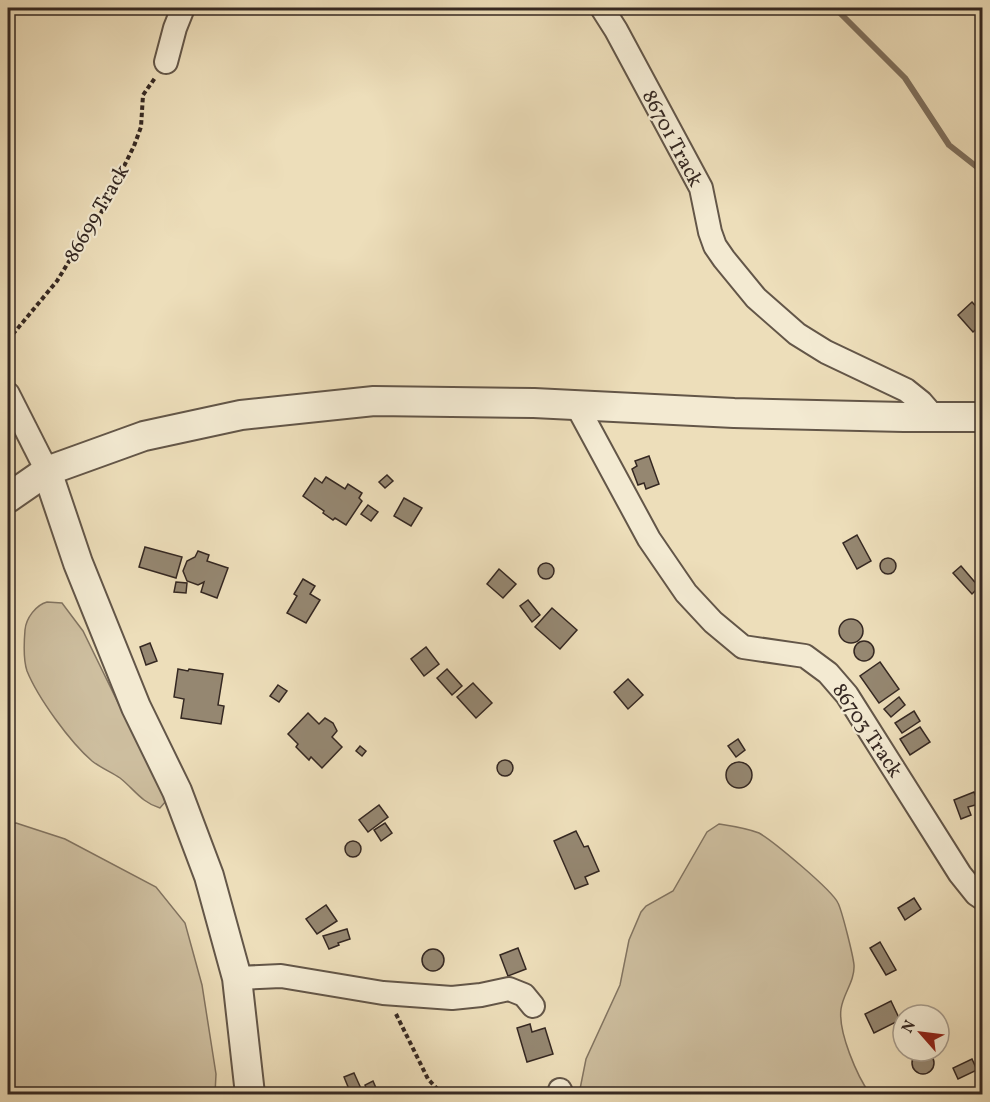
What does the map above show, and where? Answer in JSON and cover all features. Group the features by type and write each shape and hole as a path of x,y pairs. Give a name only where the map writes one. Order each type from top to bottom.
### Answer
{"street":[{"path":"166,62 183,8"},
{"name":"86701 Track","path":"609,10 701,188 710,232 715,246 724,259 756,298 798,334 826,352 906,390 934,417"},
{"path":"8,394 47,471 78,563 136,707 177,791 209,876 237,978 250,1095"},
{"path":"8,498 47,471 144,436 241,415 374,401 534,403 734,413 982,417"},
{"name":"86703 Track","path":"577,406 649,539 686,593 720,628 743,647 805,656 828,673 847,695 960,874 982,898"},
{"path":"237,978 281,976 383,993 452,998 509,989 524,995 533,1006"}],"path":[{"name":"86699 Track","path":"8,340 57,281 99,217 141,127 143,95 166,62"},
{"path":"383,993 428,1079 442,1095"}],"shaded area":[{"path":"47,602 62,603 83,631 166,801 160,808 143,799 120,778 83,753 55,719 32,682 25,661 26,625 35,609"},
{"path":"16,823 65,839 156,887 185,923 202,985 216,1074 215,1094 8,1094 8,824"},
{"path":"719,824 749,830 766,837 814,877 838,903 854,965 853,977 841,1009 842,1029 854,1065 870,1094 579,1094 586,1059 620,985 629,940 641,912 646,906 673,891 707,832"}],"building":[{"path":"972,302 982,313 982,324 973,332 958,315"},
{"path":"649,456 659,484 646,489 644,483 638,485 632,469 637,466 635,461"},
{"path":"387,475 393,481 385,488 379,482"},
{"path":"326,477 345,489 348,484 362,493 359,498 362,501 346,525 335,518 333,520 303,496 315,478 322,483"},
{"path":"404,498 422,508 411,526 394,516"},
{"path":"368,505 378,512 371,521 361,514"},
{"path":"857,535 871,561 857,569 843,543"},
{"path":"145,547 182,557 176,578 139,567"},
{"path":"198,551 209,555 207,561 228,568 217,598 201,592 204,582 198,585 187,581 183,571 187,561 195,557"},
{"path":"885,558 891,558 896,566 894,572 885,574 880,569 880,563"},
{"path":"546,563 552,565 554,571 552,577 546,579 540,577 538,571 540,565"},
{"path":"961,566 979,587 972,594 953,573"},
{"path":"499,569 516,584 503,598 487,584"},
{"path":"303,579 315,586 310,594 320,600 306,623 287,613 297,596 294,594"},
{"path":"176,582 187,583 186,593 174,592"},
{"path":"528,600 540,615 532,622 520,606"},
{"path":"552,608 577,630 560,649 535,627"},
{"path":"851,619 859,623 863,631 859,639 851,643 843,639 839,631 843,623"},
{"path":"864,641 871,644 874,651 871,658 864,661 857,658 854,651 857,644"},
{"path":"150,643 157,661 146,665 140,647"},
{"path":"426,647 439,664 424,676 411,659"},
{"path":"880,662 899,689 879,703 860,676"},
{"path":"178,669 223,674 218,705 224,706 221,724 181,718 184,699 174,697"},
{"path":"447,669 462,686 452,695 437,678"},
{"path":"628,679 643,695 628,709 614,692"},
{"path":"473,683 492,703 476,718 457,697"},
{"path":"278,685 287,691 279,702 270,696"},
{"path":"899,697 905,705 891,717 884,709"},
{"path":"914,711 920,721 902,733 895,723"},
{"path":"308,713 319,724 325,718 333,723 337,731 332,737 342,747 322,768 311,757 309,760 296,747 298,744 288,734"},
{"path":"920,727 930,742 910,755 900,739"},
{"path":"738,739 745,750 736,757 728,746"},
{"path":"360,746 366,751 362,756 356,751"},
{"path":"502,760 508,760 513,768 511,774 502,776 497,771 497,765"},
{"path":"739,762 749,765 752,775 749,785 739,788 729,785 726,775 729,765"},
{"path":"974,792 979,804 968,807 971,815 961,819 954,800"},
{"path":"379,805 388,817 368,832 359,820"},
{"path":"385,823 392,833 381,841 374,830"},
{"path":"576,831 584,847 588,846 599,871 585,877 588,884 575,889 554,841"},
{"path":"353,841 361,849 353,857 345,849"},
{"path":"914,898 921,909 905,920 898,908"},
{"path":"326,905 337,921 317,934 306,919"},
{"path":"347,929 350,939 329,949 323,936"},
{"path":"880,942 896,970 886,975 870,948"},
{"path":"518,948 526,969 508,976 500,955"},
{"path":"433,949 443,956 444,960 437,970 433,971 423,964 422,960 429,950"},
{"path":"891,1001 892,1003 891,1024 874,1033 865,1014"},
{"path":"530,1024 532,1032 545,1028 553,1054 527,1062 517,1028"},
{"path":"972,1059 977,1070 958,1079 953,1068"},
{"path":"912,1063 934,1063 931,1071 923,1074 915,1071"},
{"path":"354,1073 363,1093 351,1094 344,1077"},
{"path":"373,1081 376,1088 368,1092 365,1085"}],"waterway":[{"path":"835,8 905,78 949,145 982,171"}]}
